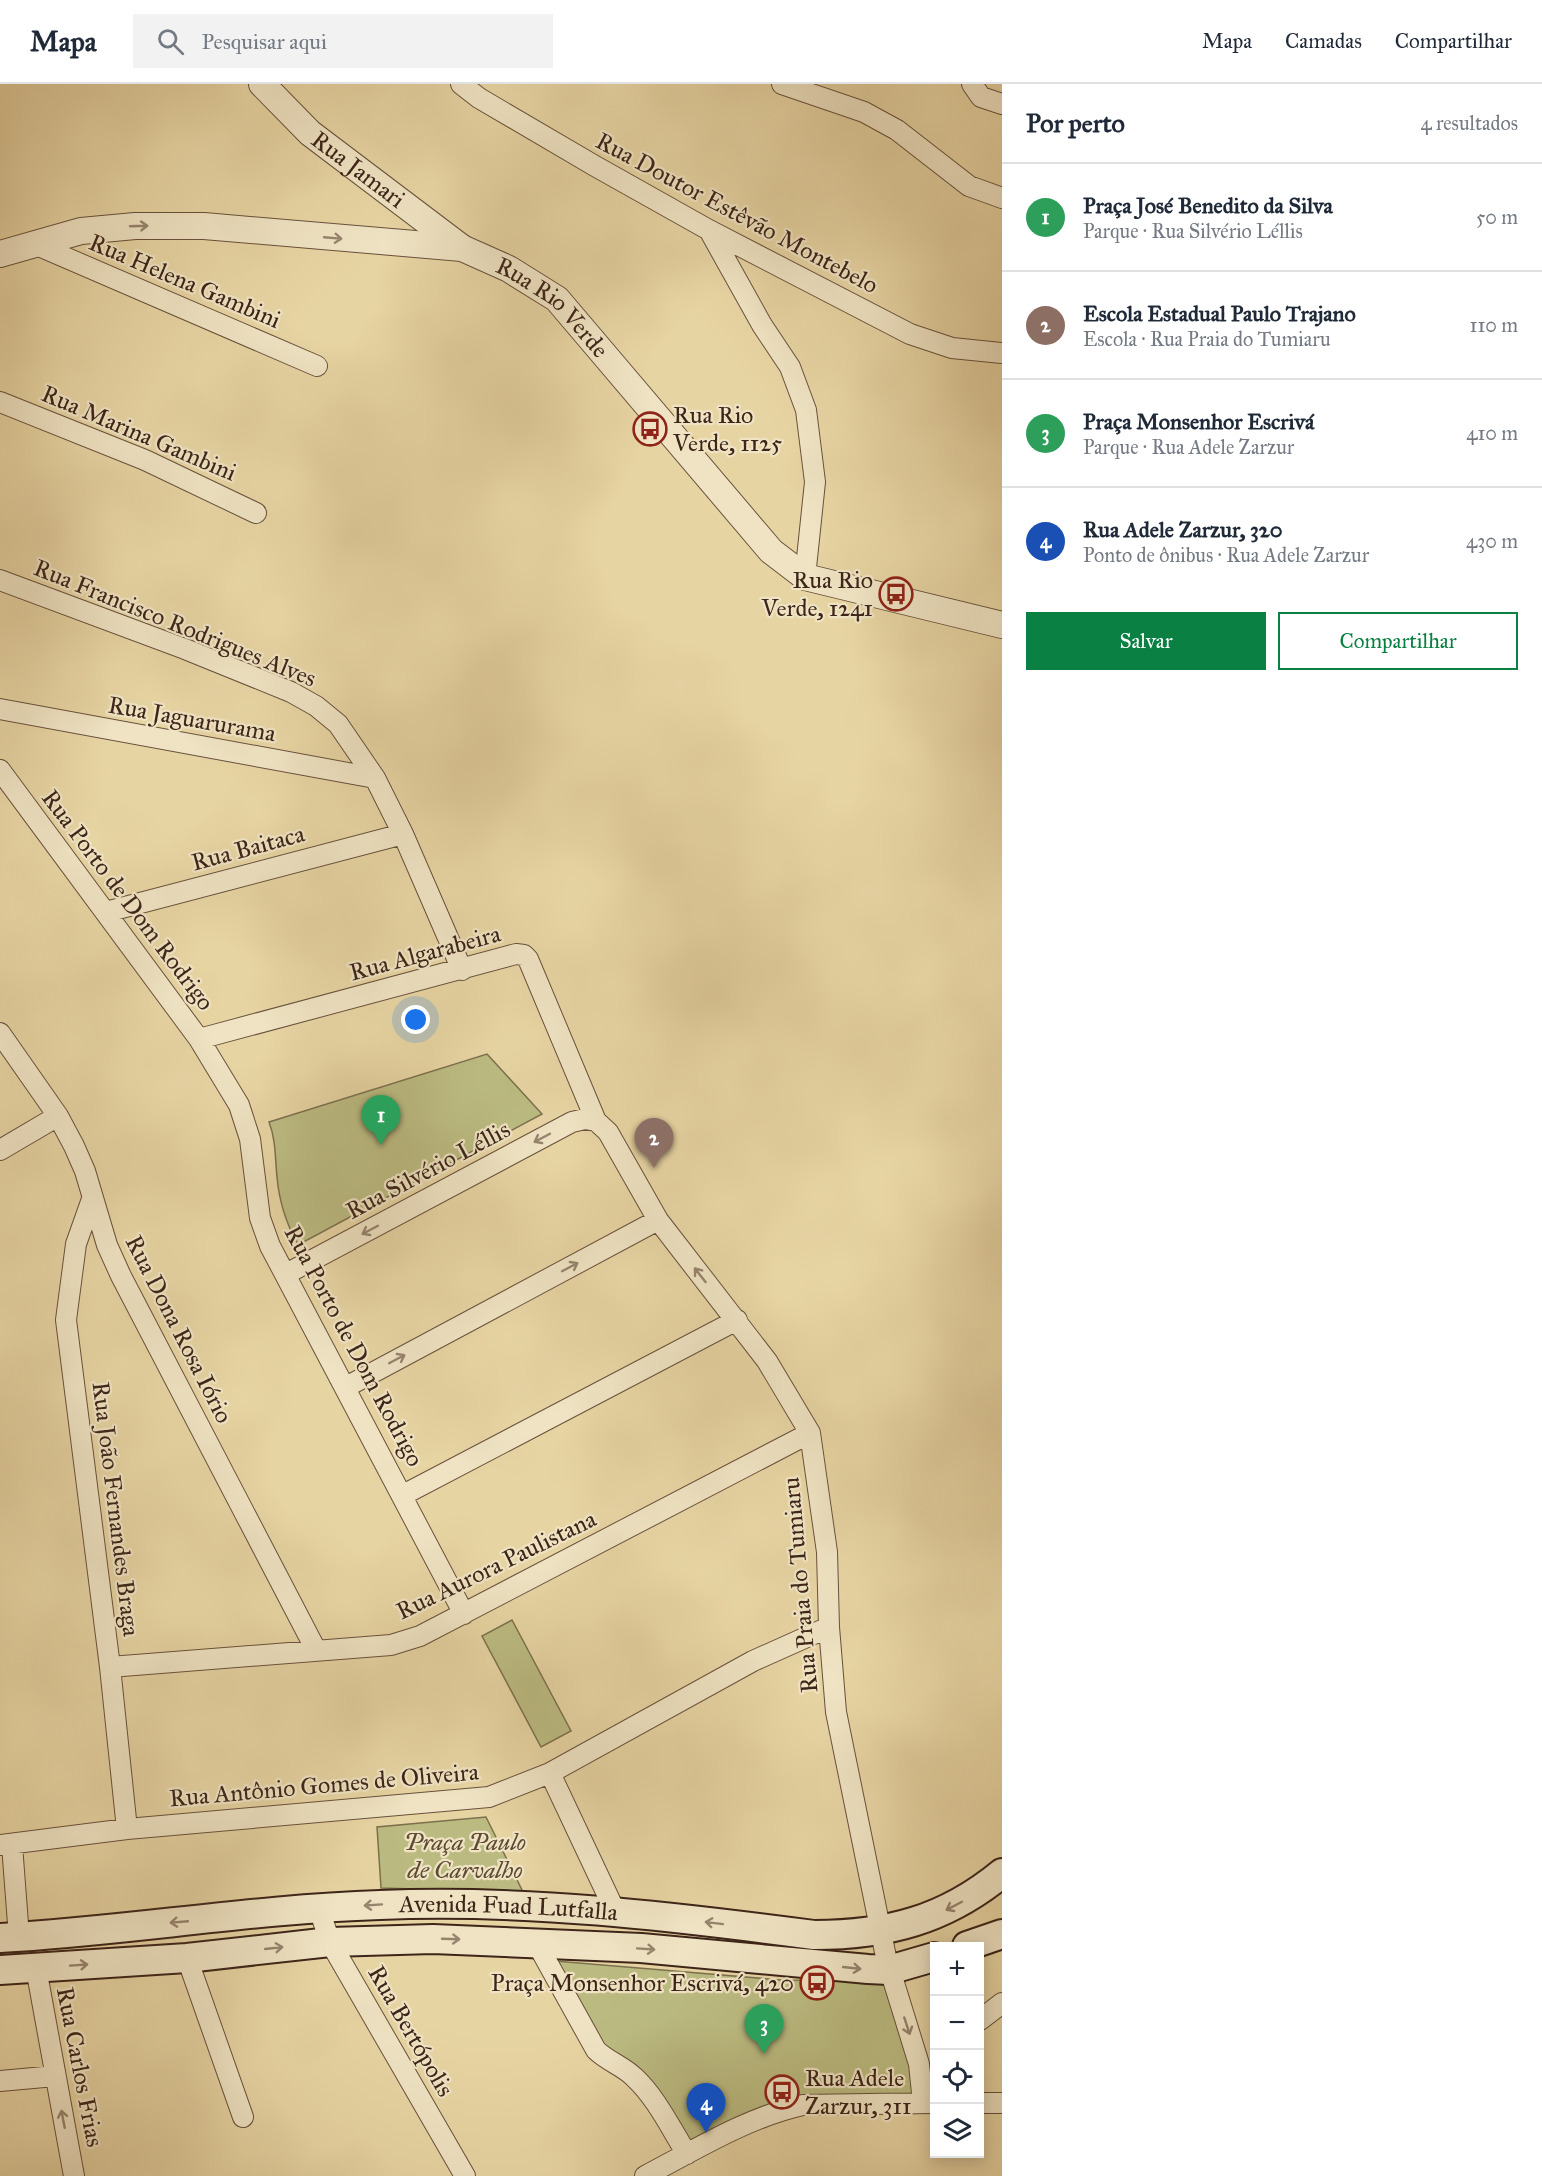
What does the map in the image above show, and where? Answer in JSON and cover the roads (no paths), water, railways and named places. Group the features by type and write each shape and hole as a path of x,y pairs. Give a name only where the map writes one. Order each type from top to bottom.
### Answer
{"main road":[{"name":"Avenida Fuad Lutfalla","path":"10,1938 319,1909 430,1903 615,1911 814,1935 881,1930 918,1922 945,1911 977,1893 1002,1873"},
{"path":"980,1942 1002,1934"},
{"name":"Avenida Fuad Lutfalla","path":"0,1970 187,1958 330,1942 433,1939 536,1942 889,1970 930,1958"}],"street":[{"name":"Rua Jamari","path":"262,84 310,133 462,248"},
{"name":"Rua Doutor Estêvão Montebelo","path":"461,84 524,125 709,230 910,334 952,348 1002,353"},
{"path":"783,84 864,112 897,130 969,186 1002,198"},
{"path":"972,85 981,97 1002,104"},
{"path":"367,241 391,233 407,222 408,216 401,202"},
{"name":"Rua Rio Verde","path":"0,254 32,243 81,231 135,226 204,226 462,248 510,269 557,298 771,551 806,578 1002,626"},
{"path":"709,230 762,325 790,368 806,410 814,482 806,578"},
{"name":"Rua Helena Gambini","path":"32,243 317,366"},
{"name":"Rua Marina Gambini","path":"0,402 145,460 256,513"},
{"name":"Rua Francisco Rodrigues Alves","path":"0,580 185,649 291,692 316,706 338,724 375,778 403,834 462,970"},
{"name":"Rua Jaguarurama","path":"0,709 375,778"},
{"name":"Rua Porto de Dom Rodrigo","path":"0,770 199,1040 239,1106 250,1139 260,1218 270,1246 346,1386 464,1614"},
{"name":"Rua Baitaca","path":"106,912 403,834"},
{"name":"Rua Algarabeira","path":"199,1040 516,954 524,955 528,958 596,1121"},
{"name":"Rua Dona Rosa Iório","path":"0,1033 58,1116 85,1171 107,1245 121,1276 316,1650"},
{"path":"0,1150 58,1116"},
{"name":"Rua Silvério Léllis","path":"286,1274 572,1122 585,1119 596,1121"},
{"name":"Rua Praia do Tumiaru","path":"596,1121 608,1132 658,1220 737,1320 788,1393 810,1433 827,1552 829,1627 836,1712 889,1970 927,2059 929,2103"},
{"name":"Rua João Fernandes Braga","path":"92,1199 76,1244 66,1320 110,1666 127,1829"},
{"path":"346,1386 658,1220"},
{"path":"403,1495 737,1320"},
{"name":"Rua Aurora Paulistana","path":"110,1666 391,1645 420,1636 810,1433"},
{"name":"Rua Antônio Gomes de Oliveira","path":"6,1845 127,1829 489,1797 550,1773 753,1661 829,1627"},
{"path":"550,1773 615,1911"},
{"path":"6,1845 10,1938"},
{"name":"Rua Bertópolis","path":"319,1909 330,1942 456,2173"},
{"path":"536,1942 596,2050 607,2060 633,2075 643,2086 687,2154"},
{"path":"187,1958 243,2117"},
{"name":"Rua Carlos Frias","path":"36,1968 74,2176"},
{"path":"984,2017 1002,2003"},
{"path":"0,2081 55,2076"},
{"path":"645,2176 752,2123 803,2105 929,2103"},
{"path":"984,2103 1002,2103"}],"place":[{"name":"Rua Rio Verde, 1125","path":"650,429"},
{"name":"Rua Rio Verde, 1241","path":"896,594"},
{"name":"Praça José Benedito da Silva","path":"381,1145"},
{"name":"Escola Estadual Paulo Trajano","path":"654,1168"},
{"name":"Praça Monsenhor Escrivá, 420","path":"817,1983"},
{"name":"Praça Monsenhor Escrivá","path":"764,2054"},
{"name":"Rua Adele Zarzur, 311","path":"782,2092"},
{"name":"Rua Adele Zarzur, 320","path":"706,2133"}],"park label":[{"name":"Praça Paulo de Carvalho","path":"465,1856"}]}
